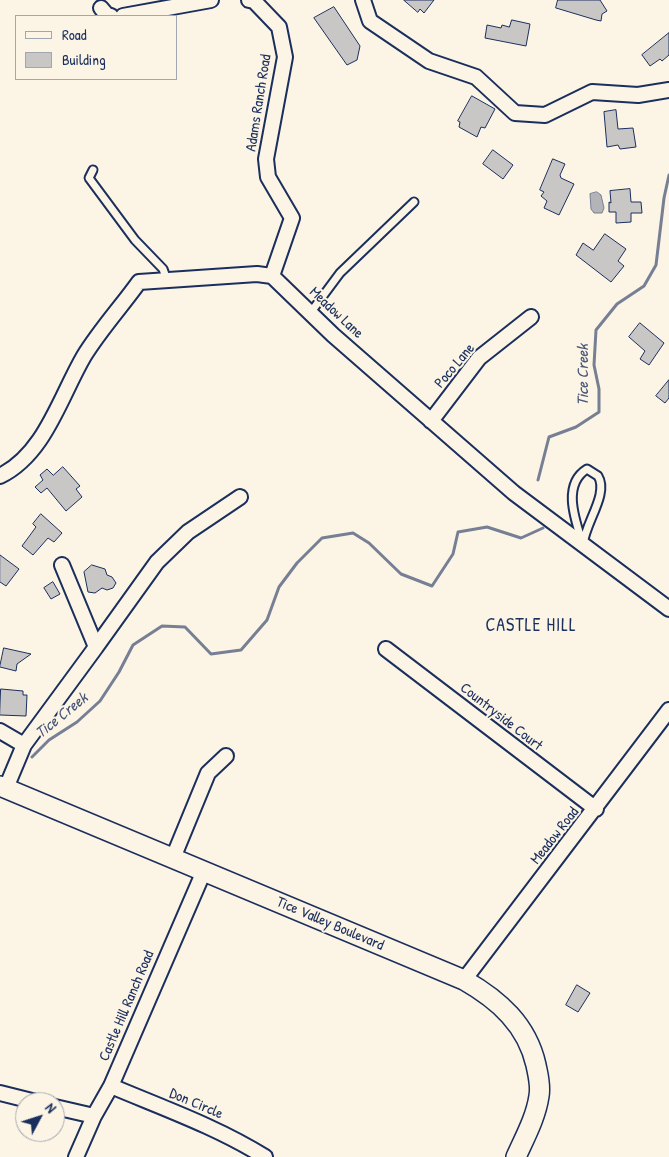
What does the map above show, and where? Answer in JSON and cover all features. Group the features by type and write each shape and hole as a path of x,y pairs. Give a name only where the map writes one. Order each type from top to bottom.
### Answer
{"street":[{"path":"129,15 211,0"},
{"name":"Adams Ranch Road","path":"249,0 254,1 279,26 285,57 266,159 268,176 292,218 272,276"},
{"path":"363,0 370,22 428,60 476,77 516,112 545,115 592,92 638,95 669,90"},
{"path":"0,476 16,467 37,445 85,355 139,282 257,274 272,276"},
{"name":"Meadow Lane","path":"272,276 333,334 514,493 669,609"},
{"name":"Poco Lane","path":"431,421 479,358 531,317"},
{"path":"3,787 24,745 157,562 188,532 240,497"},
{"path":"62,565 96,647"},
{"name":"Countryside Court","path":"386,650 596,809"},
{"name":"Meadow Road","path":"464,980 596,809 669,710"},
{"path":"0,731 24,745"},
{"path":"173,858 208,773 226,756"},
{"name":"Tice Valley Boulevard","path":"3,787 464,980 481,990 505,1009 527,1036 539,1079 540,1094 536,1109 516,1157"},
{"name":"Castle Hill Ranch Road","path":"76,1157 94,1116 111,1086 204,871"},
{"name":"Don Circle","path":"111,1086 242,1142 265,1157"},
{"path":"0,1093 15,1097"},
{"path":"65,1109 94,1116"}],"lane":[{"path":"93,170 89,178 135,240 163,268 167,280"},
{"path":"311,312 340,272 414,202"},
{"path":"587,469 602,481 602,490 584,531 583,544 576,520 572,493 575,482 587,469"}],"shaded area":[{"path":"597,192 601,195 604,208 602,213 594,213 591,209 590,194"}],"building":[{"path":"404,0 434,0 424,13 420,9 418,12"},
{"path":"558,0 600,0 607,11 602,14 601,21 596,20 556,8"},
{"path":"334,7 360,46 357,60 347,65 314,18"},
{"path":"512,20 530,24 526,46 485,38 487,25 501,28 502,25 509,27"},
{"path":"669,33 669,55 662,61 660,59 650,66 642,55"},
{"path":"472,96 495,109 485,128 481,127 477,137 459,127 460,122 458,121"},
{"path":"616,110 618,129 633,128 636,147 620,149 618,145 607,147 604,112"},
{"path":"493,150 513,165 503,179 483,164"},
{"path":"553,159 565,164 560,175 561,178 574,184 559,215 544,208 547,201 541,196 544,192 540,190"},
{"path":"630,189 631,202 641,202 642,213 631,213 631,222 616,223 616,212 609,212 609,202 611,203 610,191"},
{"path":"605,234 626,249 618,261 624,266 611,282 576,255 583,243 593,250"},
{"path":"640,323 664,343 649,365 640,359 645,351 629,337"},
{"path":"669,380 669,398 665,403 656,396"},
{"path":"63,467 80,486 76,489 82,497 66,511 47,488 41,493 35,487 43,480 40,475 47,469 53,475"},
{"path":"41,514 62,533 54,542 48,538 33,555 22,546 36,527 33,524"},
{"path":"0,555 19,569 6,586 0,582"},
{"path":"92,565 105,569 107,575 112,577 116,583 113,588 107,590 102,588 95,593 88,592 84,572"},
{"path":"53,582 60,594 51,599 44,588"},
{"path":"4,648 31,654 17,664 16,671 0,667"},
{"path":"1,689 23,691 23,695 27,695 26,716 0,715"},
{"path":"577,985 590,993 578,1012 566,1005"}],"waterway":[{"name":"Tice Creek","path":"538,480 549,437 576,427 599,412 599,389 594,365 596,330 617,304 644,286 656,265 664,198 669,175"},
{"name":"Tice Creek","path":"32,757 49,740 77,722 100,701 119,672 133,645 162,626 185,627 211,654 241,650 267,620 279,587 297,563 322,538 353,533 369,543 401,574 432,586 453,554 458,532 487,527 521,538 543,528"}],"district":[{"name":"CASTLE HILL","path":"531,626"}]}
